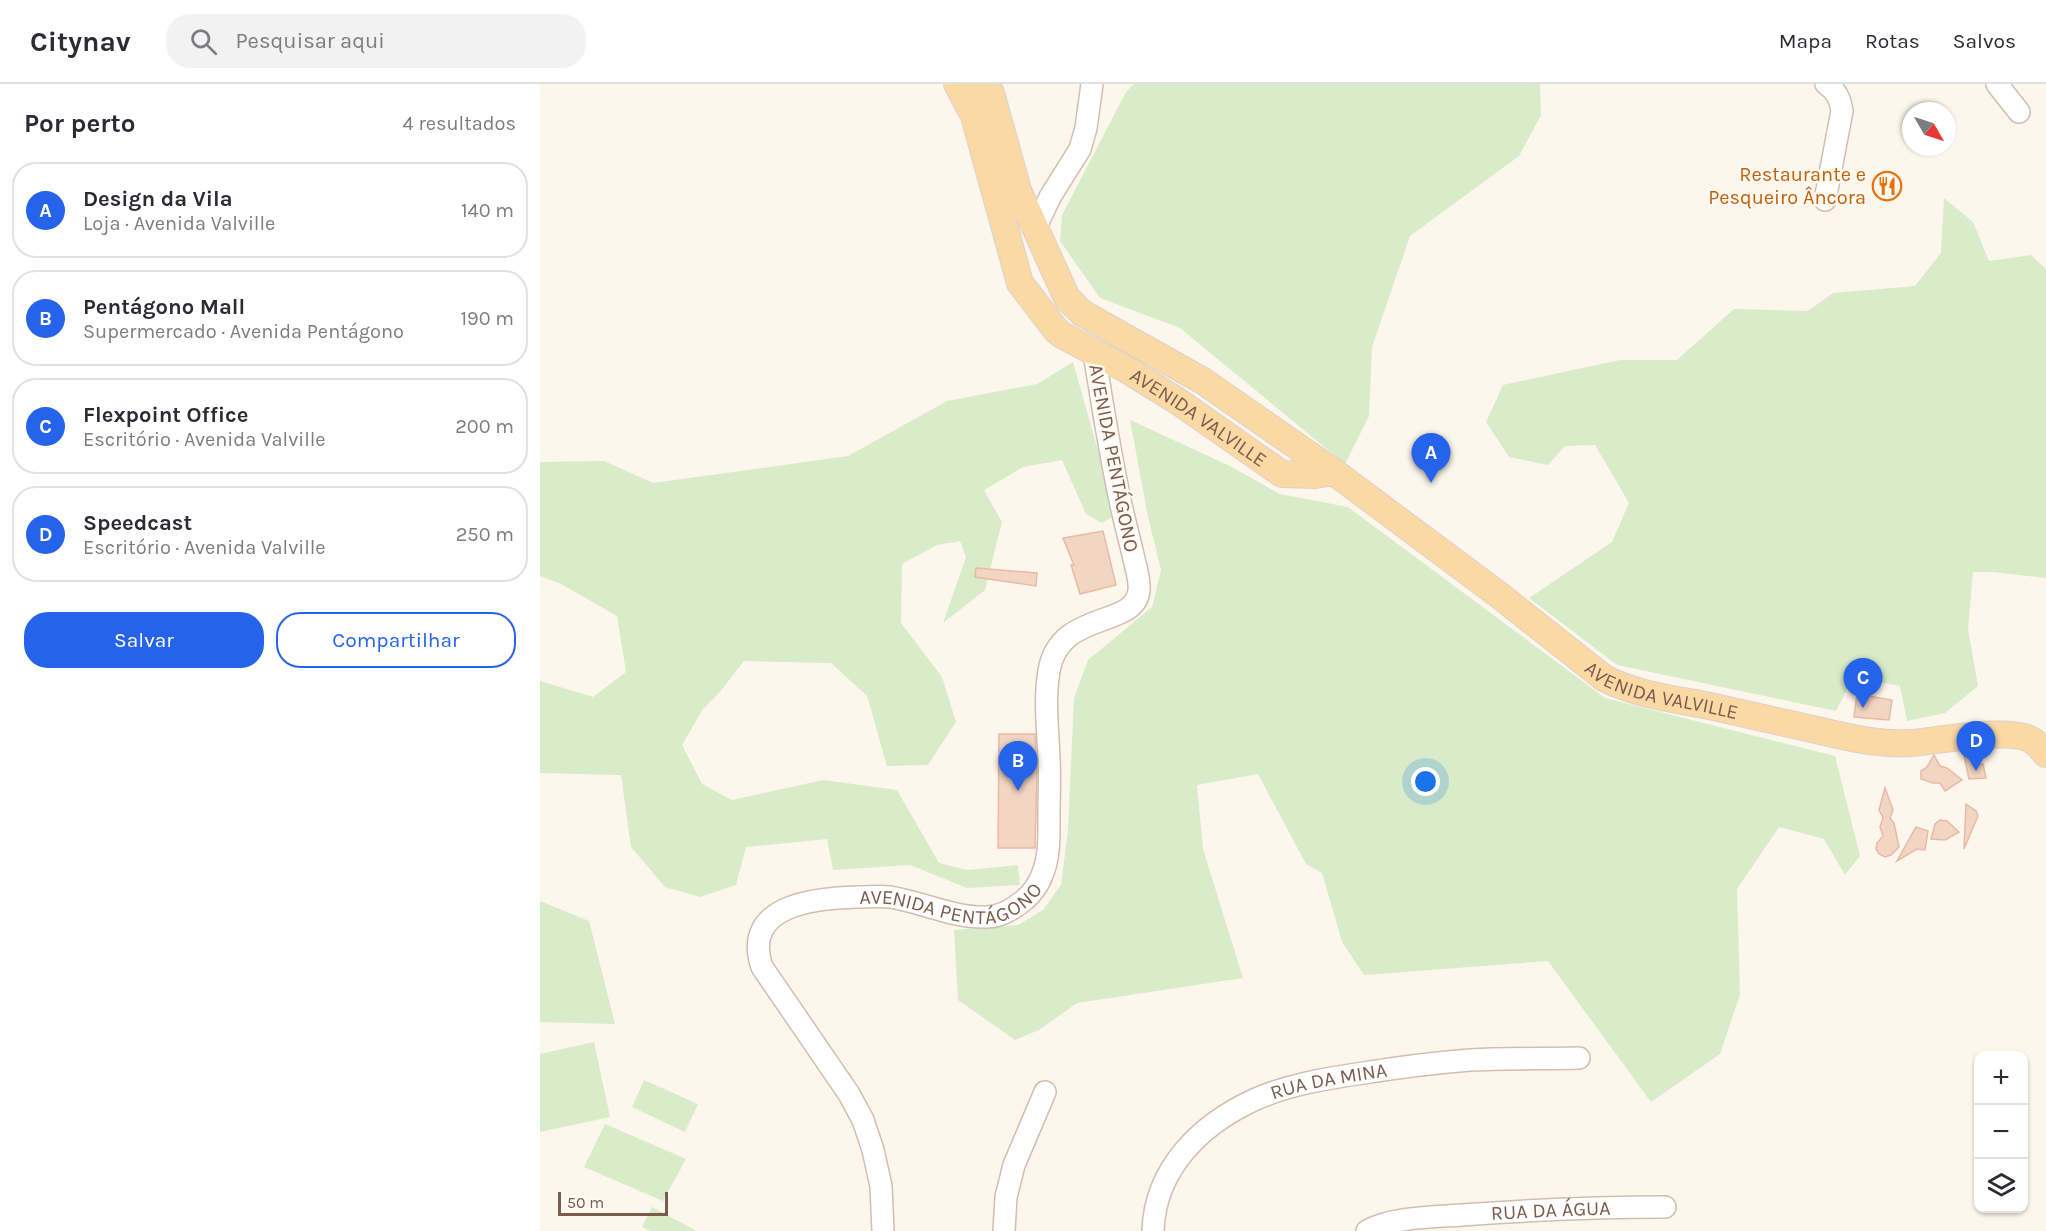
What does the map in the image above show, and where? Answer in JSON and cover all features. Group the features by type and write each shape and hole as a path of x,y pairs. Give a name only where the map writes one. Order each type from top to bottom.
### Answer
{"main road":[{"path":"957,84 974,116 1020,283 1043,315"},
{"path":"985,84 991,93 1018,190 1035,230 1075,305 1081,321 1076,330 1062,335"},
{"path":"1043,315 1042,308 1048,299 1058,295 1075,305"},
{"name":"AVENIDA VALVILLE","path":"1075,305 1203,381 1334,472 1499,595 1588,667 1619,685 1647,694 1869,740 1910,743 1958,737 2011,735 2032,740 2046,754"},
{"name":"AVENIDA VALVILLE","path":"1043,315 1062,335 1129,371 1179,402 1282,474 1315,475 1334,472"},
{"path":"1225,434 1244,440 1255,434 1259,420"}],"street":[{"path":"1035,230 1050,197 1080,149 1086,128 1092,84"},
{"path":"1826,84 1836,93 1842,111 1826,200"},
{"path":"1997,84 2019,112"},
{"path":"1018,190 1036,200 1050,197"},
{"name":"AVENIDA PENTÁGONO","path":"883,1231 881,1186 863,1120 849,1094 762,967 757,952 759,939 773,917 784,909 801,903 842,898 889,897 959,914 986,917 1004,914 1025,900 1042,875 1049,833 1049,762 1045,698 1050,668 1059,647 1068,636 1091,622 1127,611 1134,605 1140,590 1119,496 1094,353"},
{"name":"RUA DA MINA","path":"1153,1231 1159,1194 1188,1145 1220,1119 1256,1099 1323,1080 1393,1068 1470,1060 1579,1058"},
{"path":"1004,1231 1006,1197 1014,1165 1045,1092"},
{"name":"RUA DA ÁGUA","path":"1366,1231 1405,1220 1444,1216 1528,1210 1665,1207"}],"green space":[{"path":"1134,84 1540,84 1541,115 1519,156 1410,236 1372,347 1369,416 1345,464 1180,328 1100,298 1060,241 1062,215 1126,92"},
{"path":"1944,198 1973,222 1989,261 2031,255 2046,269 2046,578 1973,572 1968,629 1978,686 1945,713 1907,721 1900,686 1853,677 1836,711 1617,665 1529,598 1612,542 1629,503 1595,445 1565,446 1548,465 1509,457 1486,422 1503,385 1620,360 1677,360 1734,309 1808,311 1833,293 1915,286 1941,253"},
{"path":"1073,362 1104,472 1112,517 1102,523 1086,514 1062,460 1023,467 984,490 1002,522 985,590 943,623 966,557 960,541 937,545 902,564 901,623 942,677 956,722 928,765 887,766 867,696 831,663 744,661 703,709 682,745 702,784 732,800 823,780 897,790 939,863 967,870 1018,865 1020,885 967,888 910,865 833,870 827,839 746,847 736,885 700,897 665,887 631,847 621,775 540,773 540,681 593,697 626,672 617,616 561,584 540,576 540,462 604,461 653,483 848,456 947,401 1037,384"},
{"path":"1130,420 1228,465 1280,494 1348,507 1605,698 1835,756 1860,856 1845,875 1824,839 1779,827 1737,889 1740,995 1720,1054 1651,1102 1548,961 1364,975 1342,942 1322,873 1306,864 1258,774 1197,785 1203,849 1243,978 1077,1003 1039,1030 1015,1040 958,1000 954,930 1018,925 1043,910 1061,885 1068,830 1074,698 1088,660 1152,607 1161,570 1148,517"},
{"path":"540,901 589,921 615,1024 540,1022"},
{"path":"594,1042 610,1117 540,1132 540,1054"},
{"path":"644,1080 698,1104 685,1132 632,1107"},
{"path":"605,1124 686,1159 663,1201 584,1167"},
{"path":"652,1207 695,1230 650,1231 642,1227"}],"building":[{"path":"1103,531 1116,585 1080,594 1071,565 1074,565 1063,538"},
{"path":"976,568 1037,573 1036,586 975,577"},
{"path":"1857,694 1892,700 1889,720 1854,717"},
{"path":"999,734 1035,734 1037,773 1035,848 998,848"},
{"path":"1934,755 1940,766 1947,768 1962,780 1945,791 1940,783 1921,779 1921,771 1927,767"},
{"path":"1964,755 1975,764 1983,764 1986,778 1969,779"},
{"path":"1885,788 1893,810 1890,818 1894,823 1899,847 1891,855 1885,857 1876,849 1877,843 1883,836 1880,827 1883,818 1879,810"},
{"path":"1966,804 1976,811 1978,816 1964,849"},
{"path":"1940,820 1947,821 1959,832 1945,840 1931,839 1935,824"},
{"path":"1916,827 1928,831 1925,850 1917,849 1897,861"}],"place":[{"name":"Restaurante e Pesqueiro Âncora","path":"1887,186"},
{"name":"Design da Vila","path":"1431,483"},
{"name":"Flexpoint Office","path":"1863,708"},
{"name":"Speedcast","path":"1976,771"},
{"name":"Pentágono Mall","path":"1018,791"}]}
